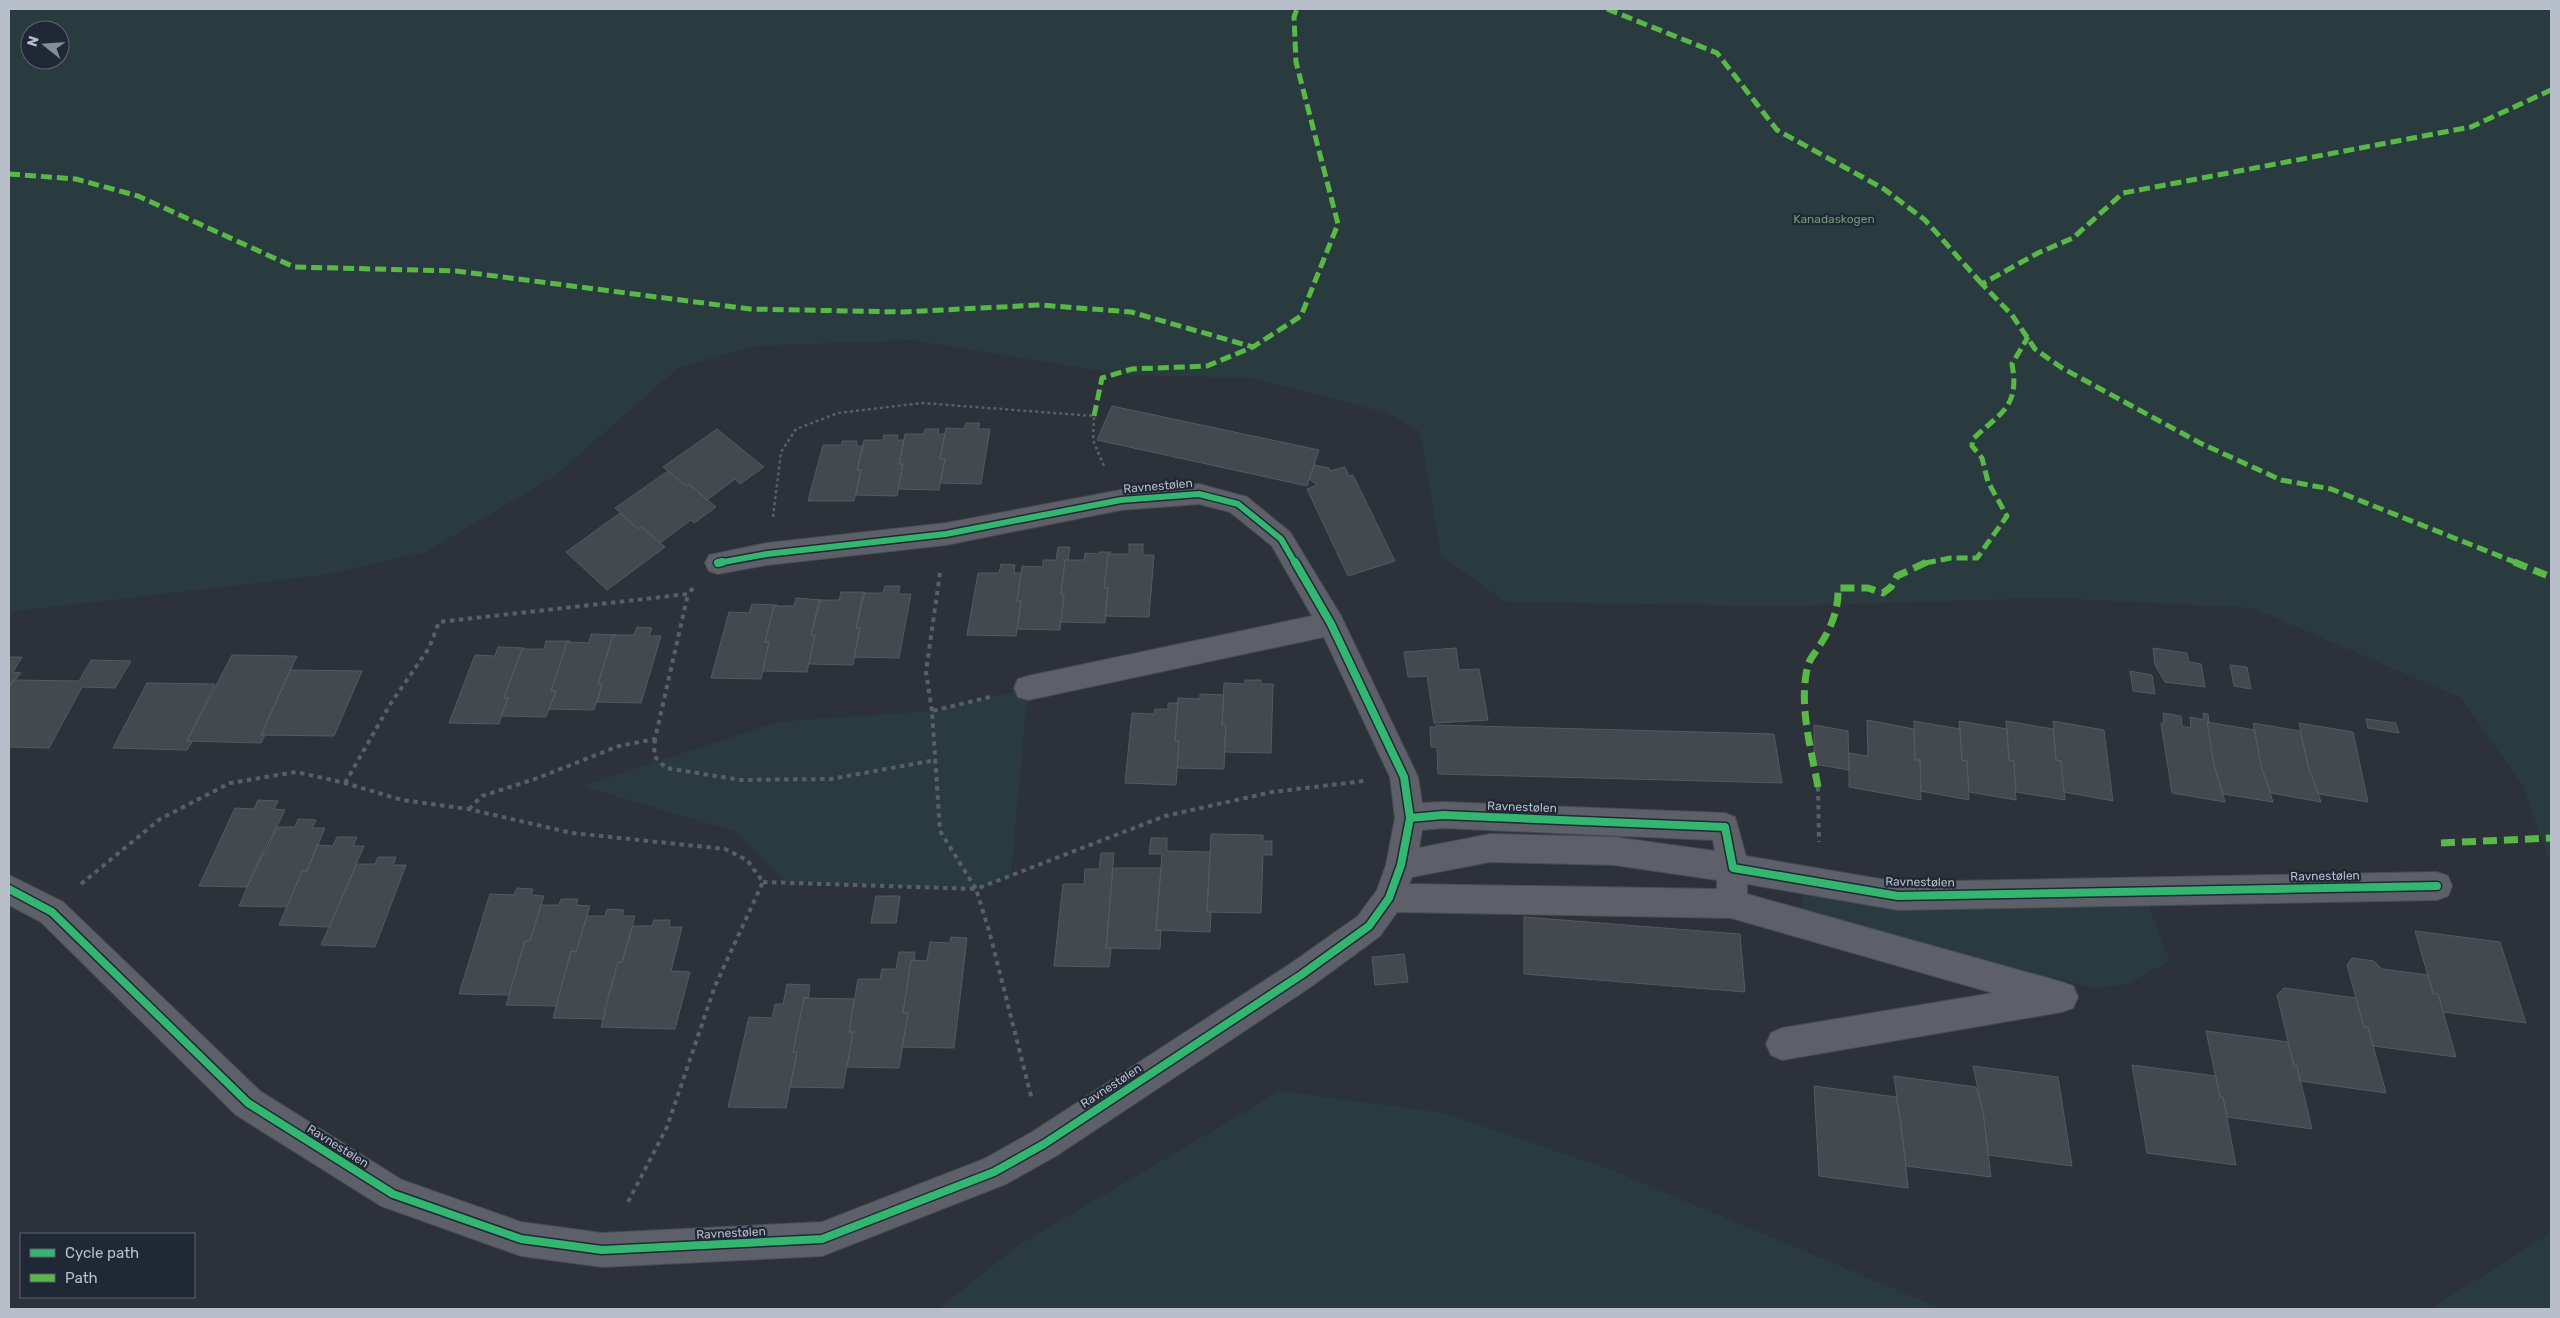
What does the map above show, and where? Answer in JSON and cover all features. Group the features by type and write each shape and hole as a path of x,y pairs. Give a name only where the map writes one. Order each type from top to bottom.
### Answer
{"street":[{"name":"Ravnestølen","path":"9,889 52,912 248,1104 393,1194 521,1239 602,1250 822,1239 994,1172 1044,1144 1302,975 1369,926 1389,898 1401,865 1410,818 1404,777 1331,624 1281,539 1238,504 1199,494 1121,500 946,534 767,554 718,563"},
{"path":"1028,688 1331,624"},
{"name":"Ravnestølen","path":"1410,818 1443,815 1725,827 1733,868 1731,904"},
{"name":"Ravnestølen","path":"1401,865 1490,848 1614,851 1733,868 1898,896 2436,886"},
{"path":"1389,898 1731,904 2062,997 1782,1044"}],"path":[{"path":"767,554 782,452 796,429 838,413 922,403 1094,416 1093,440 1121,500"},
{"path":"946,534 926,672 932,711 940,831 976,889 990,934 1044,1144"},
{"path":"718,563 688,594 654,739 654,756 666,768 741,780 831,779 936,760"},
{"path":"345,783 391,703 429,648 439,622 688,594"},
{"path":"932,711 1028,688"},
{"path":"468,809 482,796 534,779 619,746 654,739"},
{"path":"52,912 95,872 160,819 230,783 296,772 345,783 402,800 468,809 572,834 724,849 747,860 763,882"},
{"path":"763,882 976,889 1165,816 1272,792 1404,777"},
{"path":"1818,787 1819,883"},
{"path":"602,1250 667,1127 716,986 763,882"}],"green space":[{"name":"Kanadaskogen","path":"9,9 2551,9 2551,864 2523,786 2461,698 2253,608 2054,598 1786,606 1506,602 1441,556 1421,436 1417,429 1387,413 1251,378 1125,375 911,340 757,346 679,367 556,475 426,552 323,575 9,612"},
{"path":"1028,688 1011,876 976,889 785,881 736,832 582,786 777,722 932,711"},
{"path":"1803,895 1896,907 2147,903 2170,961 2125,985 2094,988 1803,914"},
{"path":"1280,1091 1443,1113 1609,1169 1942,1309 938,1309 1019,1245"},
{"path":"2551,1233 2551,1309 2430,1309"}],"building":[{"path":"1112,406 1319,450 1307,486 1097,440"},
{"path":"966,423 980,423 978,429 990,429 981,484 940,483 945,459 940,459 946,428 964,429"},
{"path":"717,429 764,467 740,484 735,479 707,500 689,484 686,486 663,467"},
{"path":"925,429 939,429 938,434 945,434 940,459 945,459 939,490 898,489 903,464 899,464 905,434 924,434"},
{"path":"884,435 898,435 897,440 904,440 899,464 903,464 897,496 856,495 861,470 857,470 864,440 883,440"},
{"path":"842,441 857,441 856,446 863,446 857,470 861,470 854,501 808,501 823,445 842,445"},
{"path":"1314,465 1329,468 1330,471 1345,467 1349,476 1353,475 1395,561 1348,576 1307,489 1317,485 1309,479"},
{"path":"668,471 686,486 689,484 716,507 694,523 691,520 660,543 641,526 638,529 615,508"},
{"path":"620,513 638,529 641,526 665,547 607,590 566,552"},
{"path":"1129,544 1143,544 1143,555 1154,555 1149,617 1105,616 1108,588 1104,588 1108,554 1129,554"},
{"path":"1058,547 1070,547 1068,560 1065,560 1061,594 1064,594 1060,630 1017,629 1021,601 1017,601 1022,566 1043,567 1043,560 1056,560"},
{"path":"1099,552 1111,552 1108,554 1104,588 1108,588 1105,623 1061,622 1064,594 1061,594 1065,560 1084,560 1085,553 1099,554"},
{"path":"1001,564 1015,565 1014,573 1021,573 1017,601 1021,601 1016,636 967,635 978,573 999,573"},
{"path":"885,586 900,586 898,594 911,594 899,658 854,657 860,628 856,628 863,593 883,593"},
{"path":"841,592 865,592 856,628 860,628 853,665 809,664 815,635 811,635 819,600 839,600"},
{"path":"796,598 821,600 811,635 815,635 807,672 763,671 769,642 765,642 774,606 794,606"},
{"path":"752,604 777,605 774,606 765,642 769,642 761,679 711,678 729,612 749,613"},
{"path":"637,627 652,628 649,636 661,636 641,703 597,702 602,684 598,684 613,635 634,635"},
{"path":"591,634 616,635 613,635 598,684 602,684 594,710 549,709 556,691 551,691 567,642 589,643"},
{"path":"546,641 570,641 567,642 551,691 556,691 546,717 501,716 508,698 504,698 522,649 544,649"},
{"path":"498,647 524,648 504,698 508,698 499,724 449,723 475,655 495,656"},
{"path":"1456,648 1459,670 1479,669 1488,720 1434,723 1427,676 1408,677 1404,652"},
{"path":"2153,648 2187,653 2189,662 2201,664 2205,687 2165,682 2155,665"},
{"path":"232,655 297,656 261,735 265,735 261,743 187,741"},
{"path":"9,657 22,657 13,672 21,673 9,687"},
{"path":"91,660 131,661 115,688 82,687 49,748 9,747 9,687 13,680 79,681"},
{"path":"2230,665 2247,667 2251,689 2234,686"},
{"path":"290,670 362,671 334,736 261,735"},
{"path":"2130,671 2152,675 2155,694 2133,691"},
{"path":"1245,680 1261,680 1261,684 1273,684 1271,753 1224,752 1226,726 1222,725 1224,683 1245,684"},
{"path":"147,683 215,684 187,741 192,742 187,750 113,748"},
{"path":"1200,694 1224,695 1222,725 1226,726 1224,769 1177,768 1179,741 1175,741 1178,698 1200,699"},
{"path":"1168,703 1178,703 1175,741 1179,741 1176,785 1125,783 1132,713 1154,714 1155,709 1168,709"},
{"path":"2163,713 2181,716 2182,726 2191,728 2190,717 2204,720 2203,713 2208,714 2209,723 2207,722 2214,765 2225,802 2172,793 2161,723 2164,723"},
{"path":"2366,719 2396,723 2399,733 2368,728"},
{"path":"1867,720 1914,729 1915,760 1920,760 1921,800 1849,787 1849,753 1868,756"},
{"path":"1914,721 1960,729 1962,760 1967,761 1969,800 1921,791 1920,760 1915,760"},
{"path":"1959,721 2007,729 2009,760 2014,761 2016,800 1969,792 1967,761 1962,760"},
{"path":"2006,721 2053,729 2056,760 2061,761 2065,800 2016,792 2014,761 2009,760"},
{"path":"2053,721 2104,730 2113,801 2064,792 2061,761 2056,760"},
{"path":"2207,722 2255,730 2261,766 2273,802 2223,794 2214,765"},
{"path":"2253,723 2300,731 2308,766 2321,802 2271,793 2261,766"},
{"path":"2299,723 2353,732 2368,802 2319,794 2308,766"},
{"path":"1436,725 1774,734 1782,783 1438,774 1437,747 1431,747 1430,727 1436,727"},
{"path":"1814,725 1848,731 1849,770 1814,764"},
{"path":"258,800 278,801 274,809 285,810 247,887 199,886 235,808 254,809"},
{"path":"298,819 316,820 312,828 325,828 307,871 302,871 287,907 239,906 262,853 266,853 277,827 295,827"},
{"path":"1211,834 1263,835 1263,841 1272,841 1272,855 1263,855 1261,913 1207,912"},
{"path":"337,837 357,837 353,846 364,846 329,927 279,925 302,871 307,871 317,845 333,846"},
{"path":"1151,838 1167,838 1167,851 1210,852 1207,912 1211,912 1210,932 1156,930 1162,854 1149,854"},
{"path":"1101,853 1114,853 1106,948 1111,948 1109,967 1054,966 1063,884 1084,884 1085,869 1099,869"},
{"path":"378,857 396,857 393,865 406,865 375,947 321,945 357,864 375,864"},
{"path":"1113,868 1161,868 1156,930 1161,930 1160,949 1106,948"},
{"path":"517,888 533,889 531,895 544,896 530,941 525,941 509,995 459,994 490,894 514,895"},
{"path":"876,896 900,896 896,923 871,923"},
{"path":"561,899 578,899 576,905 590,906 576,952 571,951 556,1006 506,1005 525,941 530,941 541,905 559,905"},
{"path":"607,909 624,910 622,916 635,916 622,962 618,962 604,1010 606,1010 604,1019 553,1018 571,951 576,952 587,916 605,916"},
{"path":"1524,917 1740,934 1745,992 1524,974"},
{"path":"654,920 670,920 669,927 682,927 671,971 690,972 675,1029 601,1027 618,962 622,962 633,926 652,926"},
{"path":"2415,931 2500,942 2526,1023 2443,1012 2438,994 2433,993"},
{"path":"951,937 967,938 954,1048 902,1047 908,1013 903,1013 911,960 927,961 930,942 950,943"},
{"path":"899,952 915,952 914,961 911,960 903,1013 908,1013 899,1068 847,1067 853,1032 849,1032 858,979 880,979 882,969 896,969"},
{"path":"1404,954 1408,982 1375,985 1372,957"},
{"path":"2352,958 2374,961 2382,969 2428,975 2433,993 2438,994 2456,1057 2373,1046 2368,1027 2364,1027 2347,965"},
{"path":"787,984 810,985 808,998 804,998 793,1052 797,1052 786,1108 728,1107 749,1017 772,1018 775,1004 783,1004"},
{"path":"2284,988 2356,998 2364,1027 2368,1027 2386,1093 2300,1081 2297,1066 2294,1066 2277,995"},
{"path":"804,998 854,999 849,1032 853,1032 843,1088 790,1087 797,1052 793,1052"},
{"path":"2206,1031 2288,1042 2294,1066 2297,1066 2312,1129 2227,1117 2223,1097 2220,1097"},
{"path":"2132,1065 2216,1076 2220,1097 2223,1097 2236,1165 2147,1153"},
{"path":"1973,1066 2058,1077 2072,1166 1988,1155 1983,1111"},
{"path":"1894,1076 1976,1087 1983,1111 1991,1177 1906,1166"},
{"path":"1814,1086 1896,1097 1901,1121 1908,1188 1819,1176"}],"marked path":[{"path":"1094,416 1102,378 1132,369 1207,366 1253,347 1301,316 1338,224 1296,62 1294,17 1297,9"},
{"path":"1607,9 1717,53 1777,130 1884,189 1925,220 1982,284"},
{"path":"2551,90 2471,127 2123,193 2073,238 2038,253 1982,284 2012,315 2035,349 2062,368 2200,443 2281,480 2331,489 2551,577"},
{"path":"9,174 76,179 138,196 294,267 456,271 750,309 903,312 1040,305 1131,312 1253,347"},
{"path":"1818,787 1805,711 1806,680 1809,662 1828,632 1837,611 1838,588 1868,588 1883,593 1891,587 1897,576 1930,561 1951,558 1977,558 2007,516 1990,487 1986,477 1984,461 1972,446 1973,439 2012,402 2015,380 2012,364 2016,354 2028,337"},
{"path":"2441,843 2551,838"}],"cycle path":[{"path":"9,889 52,912 248,1103 393,1194 521,1239 602,1250 822,1239 994,1172 1044,1144 1301,975 1369,926 1389,898 1401,865 1410,818 1404,777 1331,624 1281,539 1238,504 1199,494 1121,500 946,534 767,554 718,563"},
{"path":"1410,818 1443,815 1725,827 1733,868 1898,896 2437,886"}]}
